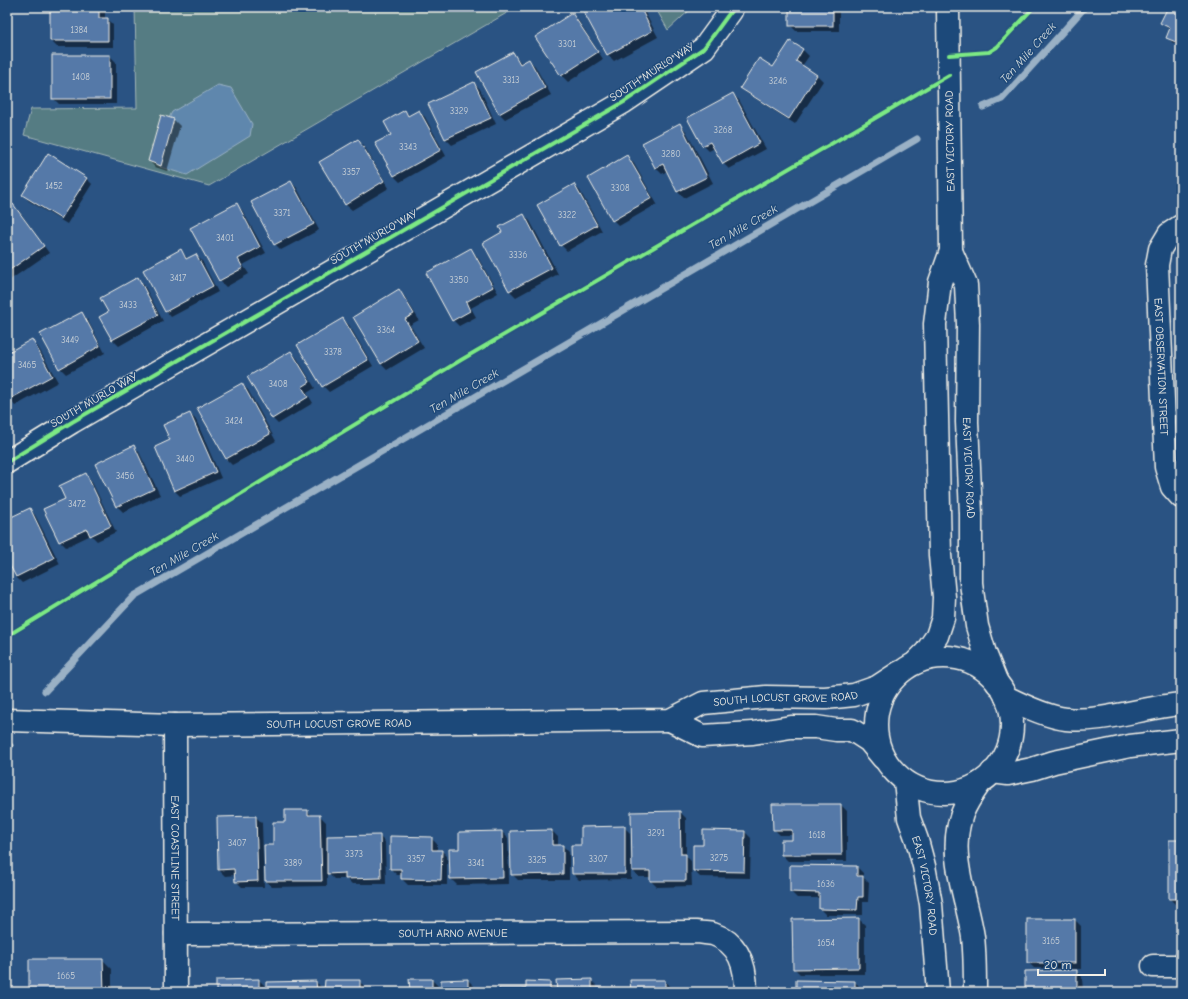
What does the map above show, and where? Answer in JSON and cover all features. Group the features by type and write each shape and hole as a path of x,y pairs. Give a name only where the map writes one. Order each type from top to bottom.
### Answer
{"main road":[{"name":"SOUTH MURLO WAY","path":"7,462 99,406 624,102 704,48 731,11 732,7"},
{"name":"EAST VICTORY ROAD","path":"948,7 952,251 966,285 968,324 967,422 971,514 971,583 977,626 985,653 1002,690"},
{"name":"EAST OBSERVATION STREET","path":"1175,230 1160,249 1157,265 1166,467 1172,487 1181,498"},
{"name":"EAST VICTORY ROAD","path":"909,666 926,652 937,636 943,618 944,596 940,555 935,324 940,282 952,251"},
{"path":"1181,704 1164,705 1092,718 1066,719 1022,705 1002,690 986,671 972,663 957,658 937,656 909,666 887,687 878,705 875,725 879,745 885,759 894,771 905,781 918,788 933,792 949,793 965,789 986,778 1032,769 1054,762 1130,746 1181,740"},
{"name":"SOUTH LOCUST GROVE ROAD","path":"7,720 175,725 670,720 703,703 766,697 825,698 854,696 877,687 909,666"},
{"path":"975,992 973,937 957,860 957,834 962,814 969,799 1002,759 1009,745 1012,728 1010,712 1002,690"},
{"name":"SOUTH LOCUST GROVE ROAD","path":"670,720 702,736 753,733 791,727 816,727 836,730 852,730 869,741 885,759"},
{"name":"EAST COASTLINE STREET","path":"175,725 176,992"},
{"name":"EAST VICTORY ROAD","path":"905,781 909,818 924,866 931,904 938,992"},
{"name":"SOUTH ARNO AVENUE","path":"176,934 697,932 713,934 727,942 740,956 746,976 746,992"},
{"path":"1153,966 1181,966"}],"green space":[{"path":"135,7 517,7 209,186 24,135 31,109 137,108"},
{"path":"655,7 693,7 668,30"}],"water":[{"path":"218,85 231,88 252,124 250,136 187,175 160,167 173,120 169,118 172,112"}],"building":[{"path":"50,7 99,7 99,18 108,18 108,41 50,41"},
{"path":"586,7 640,7 652,31 607,55 582,9"},
{"path":"789,7 833,7 833,26 789,26"},
{"path":"1168,7 1181,7 1181,44 1166,38 1170,28 1160,23"},
{"path":"572,13 598,52 561,76 535,37"},
{"path":"790,41 803,49 796,61 817,75 789,119 740,88 759,58 773,67"},
{"path":"513,52 520,64 529,59 545,88 499,114 476,72"},
{"path":"52,55 110,55 110,99 52,99"},
{"path":"474,82 491,118 445,139 428,104"},
{"path":"733,93 760,143 723,164 710,142 702,146 687,118"},
{"path":"405,110 408,116 419,110 441,150 394,176 375,143 391,135 384,122"},
{"path":"161,115 174,119 161,166 148,161"},
{"path":"680,123 707,177 677,192 663,164 655,168 642,143"},
{"path":"358,139 384,181 345,205 319,162"},
{"path":"48,153 87,178 61,219 22,195"},
{"path":"627,155 652,198 612,221 588,178"},
{"path":"291,181 314,224 274,245 251,202"},
{"path":"574,184 597,225 560,246 537,205"},
{"path":"237,203 260,247 238,259 243,268 219,281 190,228"},
{"path":"13,204 44,246 7,272 7,208"},
{"path":"524,214 552,268 509,291 483,243 502,232 499,227"},
{"path":"471,248 493,287 466,302 470,311 452,321 426,273"},
{"path":"181,249 186,259 196,254 213,286 165,312 143,270"},
{"path":"138,277 158,315 112,340 99,317 108,312 100,298"},
{"path":"399,289 414,314 405,319 418,341 381,364 353,317"},
{"path":"82,312 100,346 59,369 40,334"},
{"path":"343,318 368,360 322,387 297,345"},
{"path":"32,339 52,376 8,400 7,353"},
{"path":"291,351 310,382 302,387 308,397 272,419 247,377"},
{"path":"242,383 270,434 226,459 197,408"},
{"path":"190,413 216,472 174,491 155,447 170,440 163,425"},
{"path":"134,445 154,489 116,507 95,464"},
{"path":"86,473 111,526 90,536 87,529 59,542 43,509 65,499 59,486"},
{"path":"30,508 54,558 16,577 7,560 7,519"},
{"path":"772,804 841,804 842,855 781,855 781,840 792,840 792,830 773,830"},
{"path":"285,810 308,810 308,815 320,815 322,881 265,881 264,845 273,845 273,822 285,822"},
{"path":"680,811 681,854 686,854 686,881 650,881 650,871 632,871 631,812"},
{"path":"256,816 258,881 235,882 234,869 218,870 217,817"},
{"path":"625,826 625,874 572,874 571,845 581,845 581,827"},
{"path":"552,830 552,845 563,845 563,874 511,875 510,831"},
{"path":"703,830 745,831 744,872 693,871 693,845 703,845"},
{"path":"502,831 503,878 450,879 449,849 459,849 459,832"},
{"path":"380,835 381,878 345,879 345,873 327,874 327,836"},
{"path":"390,836 432,837 432,850 442,850 441,880 401,879 401,869 390,869"},
{"path":"1169,840 1181,840 1181,899 1169,899"},
{"path":"790,865 857,866 857,876 863,876 863,897 858,897 857,910 819,909 819,893 790,892"},
{"path":"859,918 859,968 793,969 792,919"},
{"path":"1027,919 1075,919 1075,963 1027,963"},
{"path":"29,959 103,959 104,992 29,992"},
{"path":"1077,970 1077,992 1025,992 1025,971"},
{"path":"259,979 259,992 216,992 216,980"},
{"path":"409,979 432,979 432,992 382,992 410,991"},
{"path":"468,979 468,992 441,992 441,980"},
{"path":"592,979 592,988 606,988 607,992 557,992 556,980"},
{"path":"325,980 360,980 360,990 375,990 375,992 324,992"},
{"path":"630,980 665,980 665,992 631,992"},
{"path":"796,980 855,981 855,992 796,992"},
{"path":"316,981 317,992 266,992 266,982"},
{"path":"526,981 550,982 550,992 499,992 499,988 526,988"}],"waterway":[{"name":"Ten Mile Creek","path":"983,107 1002,99 1085,7"},
{"name":"Ten Mile Creek","path":"45,691 134,596 917,139"},
{"name":"Ten Mile Creek","path":"7,751 10,746"}],"cycle path":[{"path":"7,462 72,422 624,102 704,48 731,11 732,7"},
{"path":"949,55 989,52 997,47 1034,7"},
{"path":"7,636 461,360 949,75"}]}
